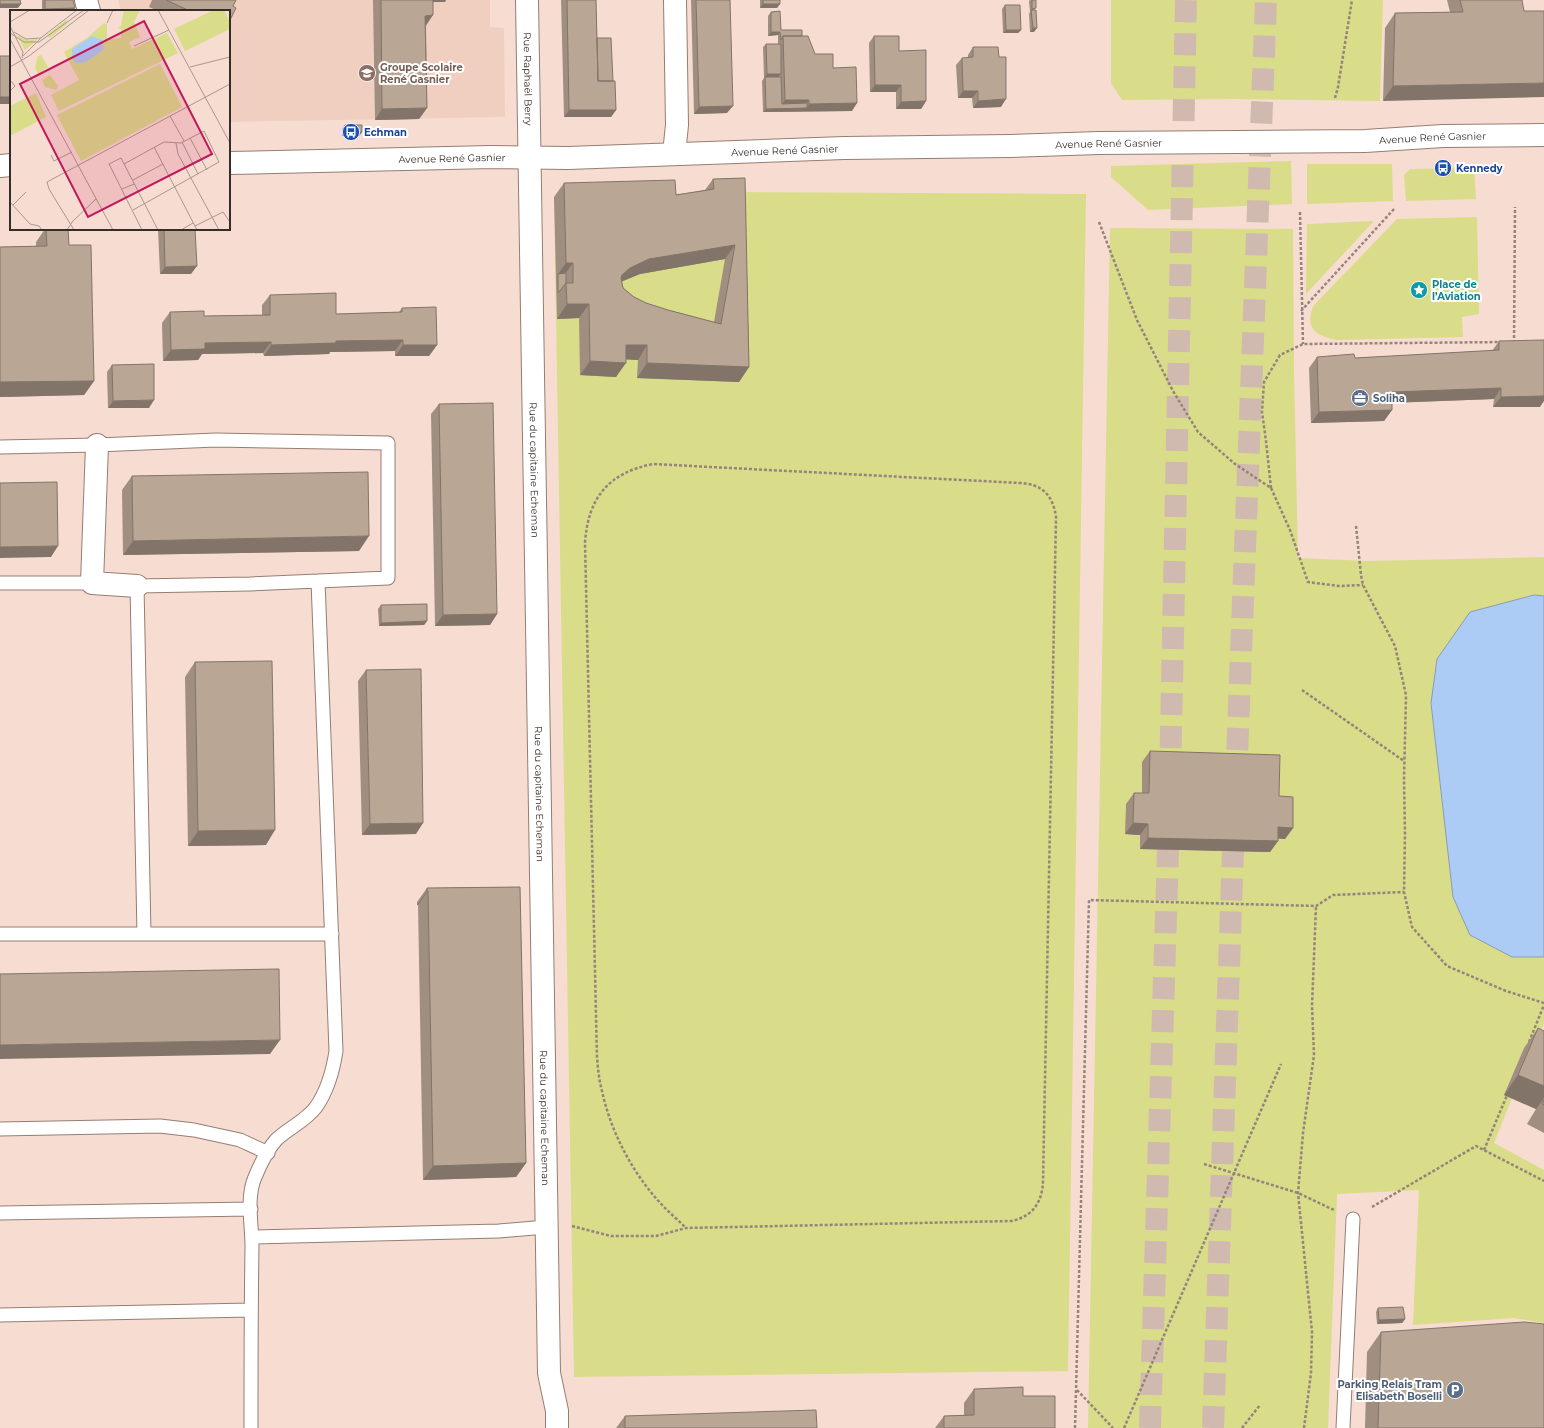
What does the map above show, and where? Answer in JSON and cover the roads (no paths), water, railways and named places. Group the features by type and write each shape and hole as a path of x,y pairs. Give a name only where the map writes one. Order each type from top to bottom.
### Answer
{"street":[{"path":"86,0 89,10"},
{"name":"Rue Raphaël Berry","path":"527,0 530,158"},
{"path":"674,154 677,125 675,0"},
{"name":"Avenue René Gasnier","path":"230,163 530,158 844,148 1365,140 1443,136 1544,135"},
{"name":"Rue du capitaine Echeman","path":"530,158 549,1373 557,1410 557,1428"},
{"path":"97,445 92,583 137,586"}],"lane":[{"path":"0,447 216,440 388,443 388,578 318,582 137,586 144,934"},
{"path":"251,1428 252,1237 250,1197 254,1178 277,1140 316,1108 326,1090 332,1074 336,1051 318,582"},
{"path":"0,583 92,583"},
{"path":"0,934 332,934"},
{"path":"0,1129 160,1126 194,1130 240,1140 268,1153"},
{"path":"0,1213 251,1209"},
{"path":"1343,1428 1353,1219"},
{"path":"252,1237 499,1231 546,1226"},
{"path":"0,1314 251,1310"}],"water":[{"path":"1534,595 1544,596 1544,957 1512,957 1470,935 1453,897 1431,703 1437,659 1470,612"}],"tunnel":[{"path":"1170,781 1186,0"},
{"path":"1236,783 1266,0"},
{"path":"1150,1428 1169,819"},
{"path":"1213,1428 1234,822"}],"place":[{"name":"Groupe Scolaire René Gasnier","path":"367,73"},
{"name":"Echman","path":"351,132"},
{"name":"Kennedy","path":"1443,168"},
{"name":"Place de l’Aviation","path":"1419,290"},
{"name":"Soliha","path":"1360,398"},
{"name":"Parking Relais Tram Elisabeth Boselli","path":"1455,1390"}]}
